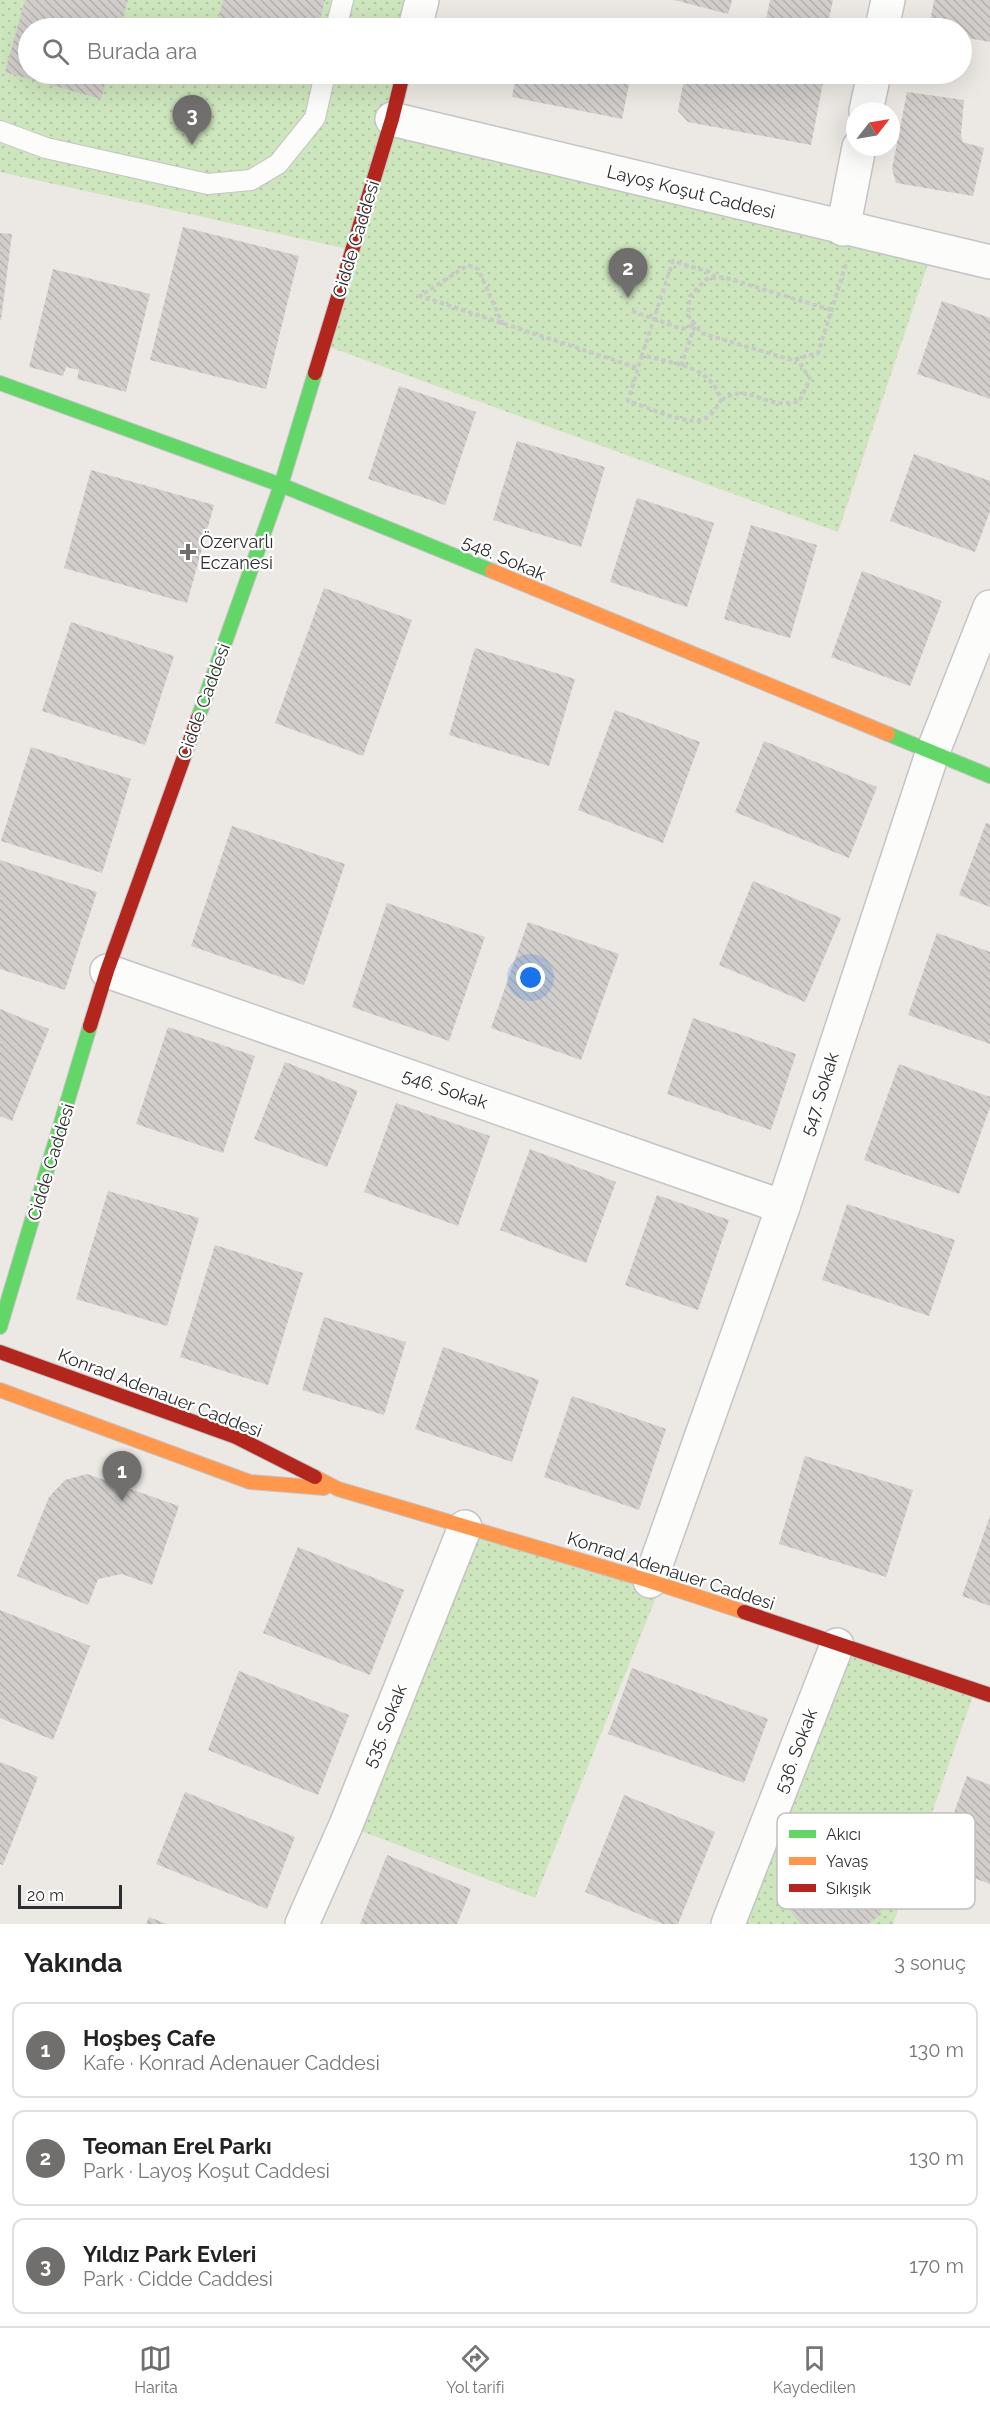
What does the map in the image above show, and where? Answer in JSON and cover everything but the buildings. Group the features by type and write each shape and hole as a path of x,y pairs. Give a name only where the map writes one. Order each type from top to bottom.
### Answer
{"street":[{"path":"418,18 422,0"},
{"path":"884,18 888,0"},
{"name":"Cidde Caddesi","path":"0,1327 107,971 281,484 401,84"},
{"path":"868,102 872,84"},
{"name":"Layoş Koşut Caddesi","path":"392,119 990,262"},
{"path":"850,230 858,156"},
{"name":"548. Sokak","path":"0,383 281,484 990,776"},
{"name":"547. Sokak","path":"650,1581 783,1207 932,754 990,607"},
{"name":"546. Sokak","path":"107,971 783,1207"},
{"name":"Konrad Adenauer Caddesi","path":"0,1352 236,1437 338,1489 650,1581 990,1695"},
{"name":"Konrad Adenauer Caddesi","path":"0,1389 250,1482 338,1489"},
{"name":"535. Sokak","path":"302,1924 346,1825 465,1527"},
{"name":"536. Sokak","path":"728,1924 837,1645"}],"lane":[{"path":"338,18 343,0"},
{"path":"0,132 46,148 208,183 251,180 278,164 315,118 323,84"}],"path":[{"path":"831,310 723,277 716,277 706,279 690,296 688,315 701,333 792,360 818,353 831,310 850,230"},
{"path":"716,277 709,272 674,261 628,401 685,419 702,420 713,412 721,400 733,393 750,394 780,404 799,402 810,379 797,359"},
{"path":"503,325 478,269 468,265 420,296 503,325 638,368"},
{"path":"632,311 682,329 695,324"},
{"path":"681,366 695,324"},
{"path":"642,355 704,373 717,385 721,400"}],"green space":[{"path":"0,0 422,0 418,18 18,18 18,84 401,84 392,119 933,249 838,532 324,345 352,250 0,172"},
{"path":"465,1527 661,1585 535,1898 346,1825"},
{"path":"837,1645 975,1690 932,1813 777,1813 777,1909 898,1909 893,1924 728,1924"}],"traffic: fast":[{"path":"198,718 281,485 315,373"},
{"path":"0,383 281,485 492,571"},
{"path":"888,734 990,776"},
{"path":"0,1327 90,1026"}],"traffic: slow":[{"path":"492,571 888,734"},
{"path":"0,1390 250,1482 324,1488"},
{"path":"315,1477 338,1489 650,1581 744,1612"}],"traffic: jam":[{"path":"315,373 401,84"},
{"path":"90,1026 107,971 198,718"},
{"path":"0,1352 236,1437 315,1477"},
{"path":"744,1612 990,1695"}],"place":[{"name":"Yıldız Park Evleri","path":"192,145"},
{"name":"Teoman Erel Parkı","path":"628,298"},
{"name":"Özervarlı Eczanesi","path":"188,552"},
{"name":"Hoşbeş Cafe","path":"122,1501"}]}
